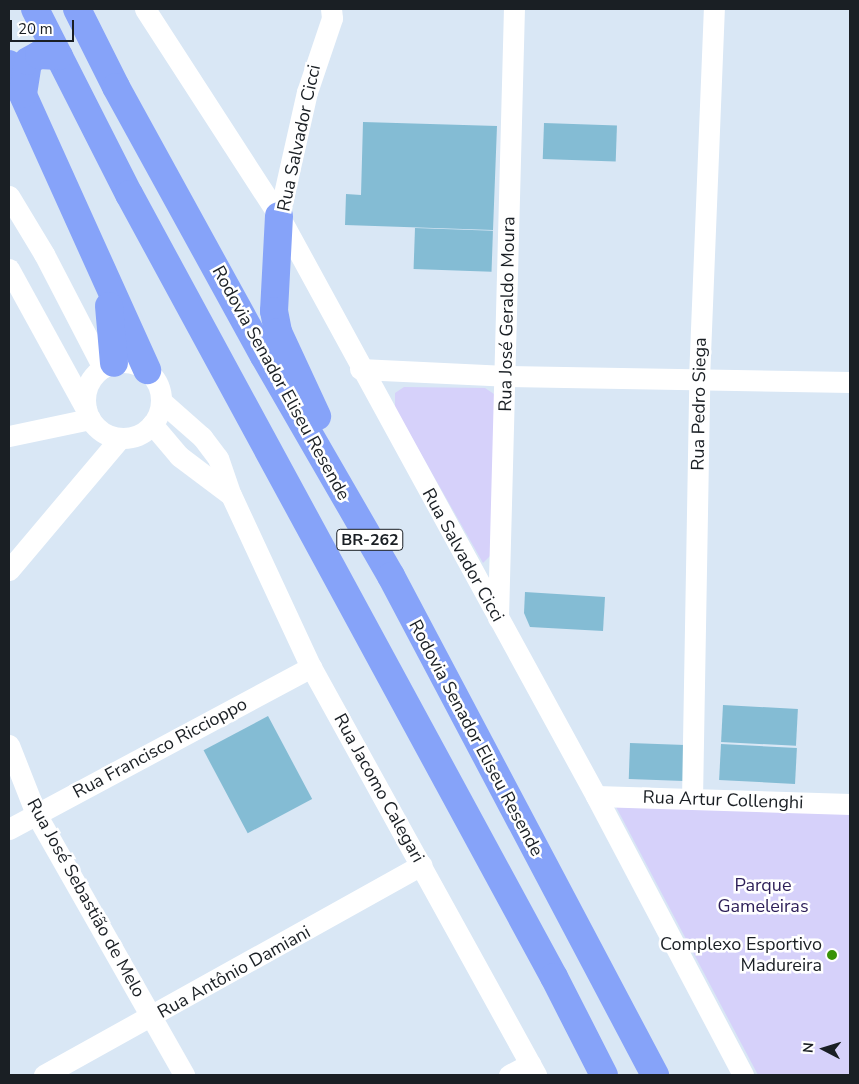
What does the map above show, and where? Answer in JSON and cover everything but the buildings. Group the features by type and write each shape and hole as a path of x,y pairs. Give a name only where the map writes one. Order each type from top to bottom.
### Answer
{"highway":[{"name":"BR-262","path":"35,9 129,194 550,968 604,1075"},
{"name":"Rodovia Senador Eliseu Resende","path":"77,9 116,87 264,356 391,576 656,1075"},
{"path":"23,94 28,61 39,55 59,56"},
{"path":"9,64 107,287 147,370"},
{"path":"279,216 274,311 278,332 391,576"},
{"path":"107,287 108,365"}],"street":[{"path":"145,9 279,216"},
{"name":"Rua José Geraldo Moura","path":"498,618 506,376 514,9"},
{"name":"Rua Pedro Siega","path":"692,799 699,379 714,9"},
{"name":"Rua Salvador Cicci","path":"335,12 307,92 279,216 360,369 596,796 743,1075"},
{"path":"9,196 108,365"},
{"path":"9,269 88,414 98,429 120,438"},
{"path":"9,570 120,438 143,432 152,424 161,401 155,379 147,370 126,362 108,365 87,388 88,414"},
{"path":"360,369 506,376 850,382"},
{"name":"Rua Jacomo Calegari","path":"161,401 202,437 218,458 231,495 312,668 533,1069"},
{"path":"9,436 88,414"},
{"name":"Rua Jacomo Calegari","path":"152,424 179,456 231,495"},
{"name":"Rua Francisco Riccioppo","path":"9,829 312,668"},
{"name":"Rua José Sebastião de Melo","path":"9,745 36,814 154,1017 184,1075"},
{"name":"Rua Artur Collenghi","path":"596,796 850,804"},
{"name":"Rua Antônio Damiani","path":"44,1075 154,1017 422,865"},
{"path":"508,1075 533,1069"}],"green space":[{"path":"404,387 485,388 497,396 492,554 483,563 395,408 395,393"},
{"name":"Parque Gameleiras","path":"615,805 850,811 850,1075 758,1075"}],"place":[{"name":"Complexo Esportivo Madureira","path":"832,955"}]}
